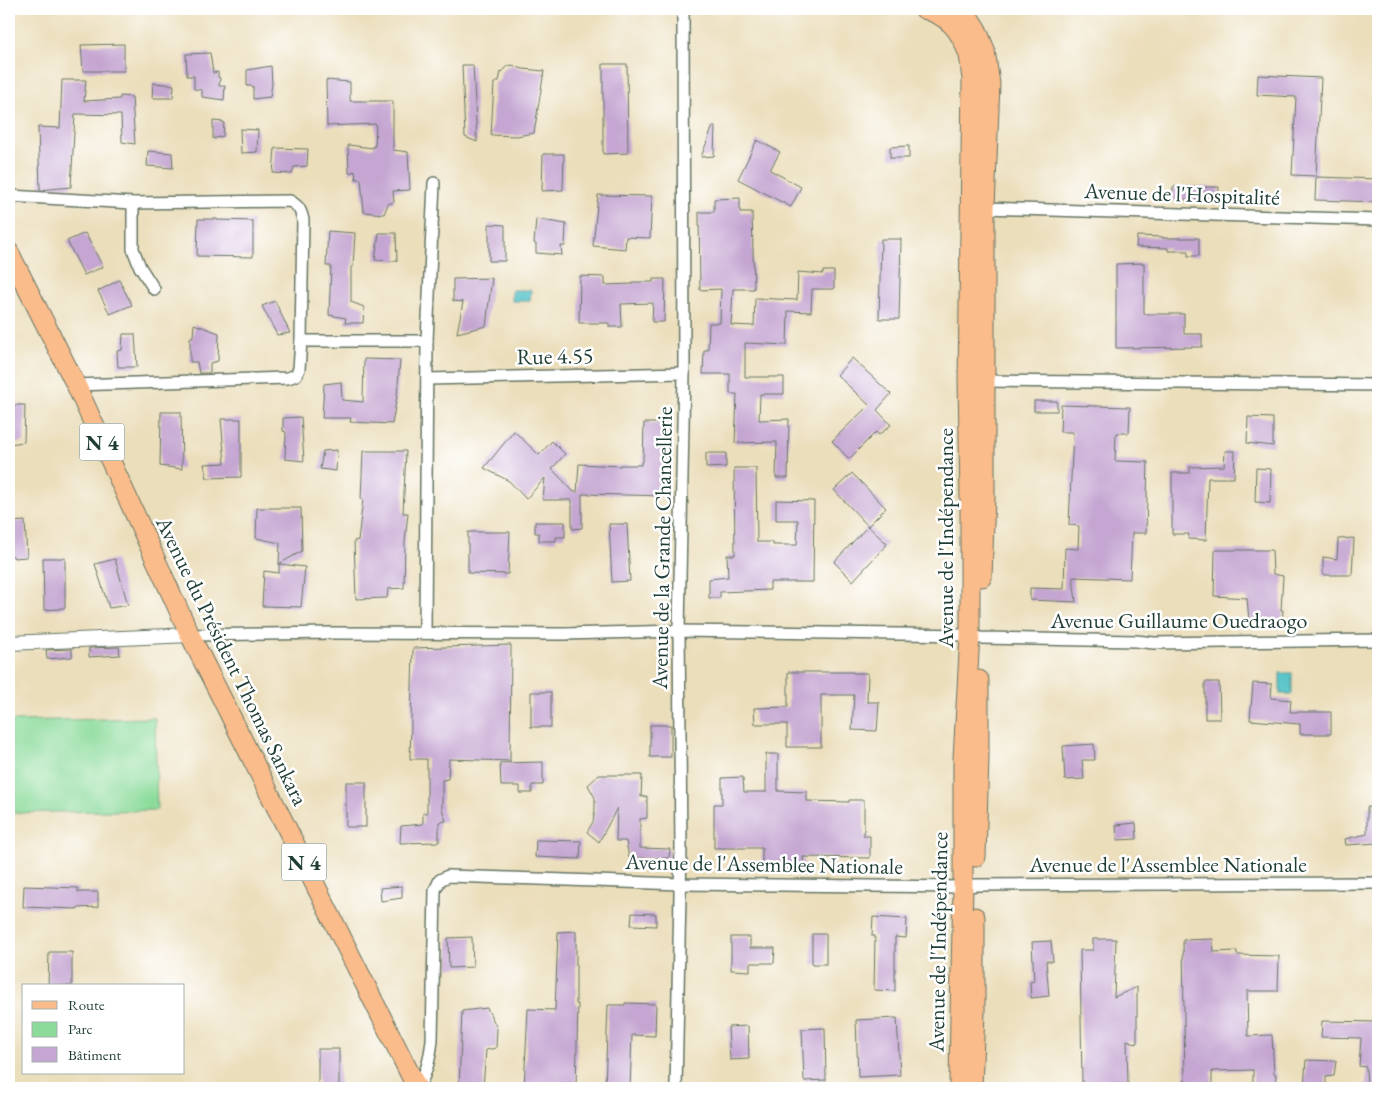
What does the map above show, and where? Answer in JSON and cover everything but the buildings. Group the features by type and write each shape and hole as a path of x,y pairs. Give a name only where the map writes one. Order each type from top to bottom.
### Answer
{"main road":[{"name":"Avenue de l'Indépendance","path":"924,9 964,14 977,30 986,50 990,84 985,208 985,498 975,637 971,758 967,1012 972,1088"},
{"name":"Avenue de l'Indépendance","path":"964,14 972,78 968,380 975,637"},
{"name":"Avenue du Président Thomas Sankara","path":"9,252 14,274 76,386 190,635 418,1088"},
{"name":"Avenue de l'Indépendance","path":"959,1088 967,1012"}],"street":[{"name":"Avenue de la Grande Chancellerie","path":"676,1088 680,884 679,631 684,373 683,9"},
{"path":"425,634 427,341 434,183"},
{"path":"9,196 133,203 290,201 298,205 302,212 301,340 299,369 296,375 288,378 76,386"},
{"path":"133,203 133,250 140,268 154,289"},
{"name":"Avenue de l'Hospitalité","path":"985,208 1378,220"},
{"path":"301,340 427,341"},
{"name":"Rue 4.55","path":"427,379 684,373"},
{"path":"986,381 1378,386"},
{"name":"Avenue Guillaume Ouedraogo","path":"190,635 333,632 564,634 679,631 1136,641 1154,643 1378,640"},
{"path":"9,643 190,635"},
{"name":"Avenue de l'Assemblee Nationale","path":"418,1088 428,1067 432,1040 435,890 440,880 448,876 680,884 969,886 1378,883"}],"green space":[{"path":"155,718 157,810 9,813 9,721"}],"water":[{"path":"512,290 531,290 530,301 512,301"},
{"path":"1280,673 1292,673 1292,694 1280,694"}]}
